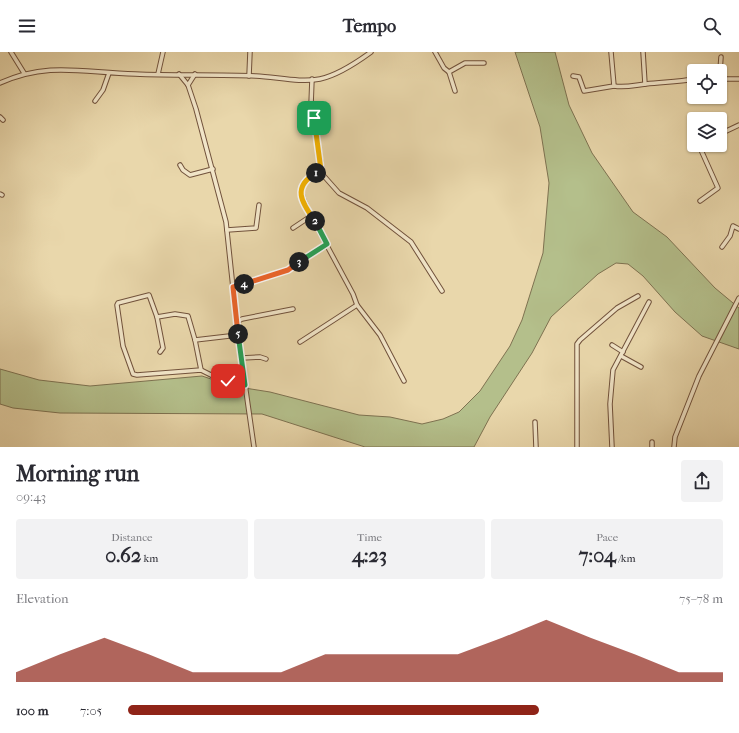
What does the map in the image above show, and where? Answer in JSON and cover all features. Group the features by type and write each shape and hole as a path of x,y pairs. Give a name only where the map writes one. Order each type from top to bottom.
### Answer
{"street":[{"path":"11,52 24,73"},
{"path":"158,74 163,52"},
{"path":"249,76 250,52"},
{"path":"0,83 24,73 44,69 64,69 109,73 194,74 312,79 329,76 355,63 371,52"},
{"path":"435,52 444,68 449,72 455,91"},
{"path":"611,52 614,86"},
{"path":"643,52 645,84"},
{"path":"720,64 721,57"},
{"path":"449,72 465,64 484,63"},
{"path":"96,100 103,90 109,73"},
{"path":"180,74 188,85 196,109 222,201 227,230 238,335 254,447"},
{"path":"188,85 194,74"},
{"path":"572,76 578,77 584,91 614,86 623,87 687,82"},
{"path":"312,79 311,105 322,175 339,193 367,208 412,242 442,291"},
{"path":"727,79 739,79"},
{"path":"727,131 739,125"},
{"path":"700,201 718,188 702,152"},
{"path":"180,164 183,170 190,175 213,169"},
{"path":"321,170 308,178 302,184 300,188 302,199 327,244 356,305 380,334 404,381"},
{"path":"227,230 256,228 259,205"},
{"path":"293,228 311,216"},
{"path":"722,247 730,236 733,226 739,229"},
{"path":"233,287 288,270 327,244"},
{"path":"160,352 163,348 157,317 149,295 118,303 117,305 123,346 133,374 137,376 200,370 217,378 245,385"},
{"path":"577,447 578,344 617,308 638,296"},
{"path":"674,447 675,437 699,376 739,298"},
{"path":"612,447 610,404 612,376 649,302"},
{"path":"300,342 356,305"},
{"path":"237,322 293,310"},
{"path":"157,317 174,314 188,316 195,340 194,345 200,370"},
{"path":"195,340 238,335"},
{"path":"612,344 622,354 641,367"},
{"path":"242,358 260,357 266,360"},
{"path":"535,422 536,447"},
{"path":"652,442 652,447"}],"green space":[{"path":"515,52 555,52 569,105 592,153 633,212 667,237 715,288 739,308 739,349 702,336 675,312 643,276 628,264 616,263 598,274 551,317 532,353 490,417 474,447 365,447 262,414 60,413 13,408 0,404 0,369 39,380 90,386 202,376 232,386 270,392 359,415 390,417 422,424 443,419 459,412 480,391 510,346 522,320 543,253 549,183 540,127"}],"route":[{"path":"228,381 239,385 245,385 233,287 288,270 327,244 302,199 300,188 308,178 321,170 314,118"}]}
